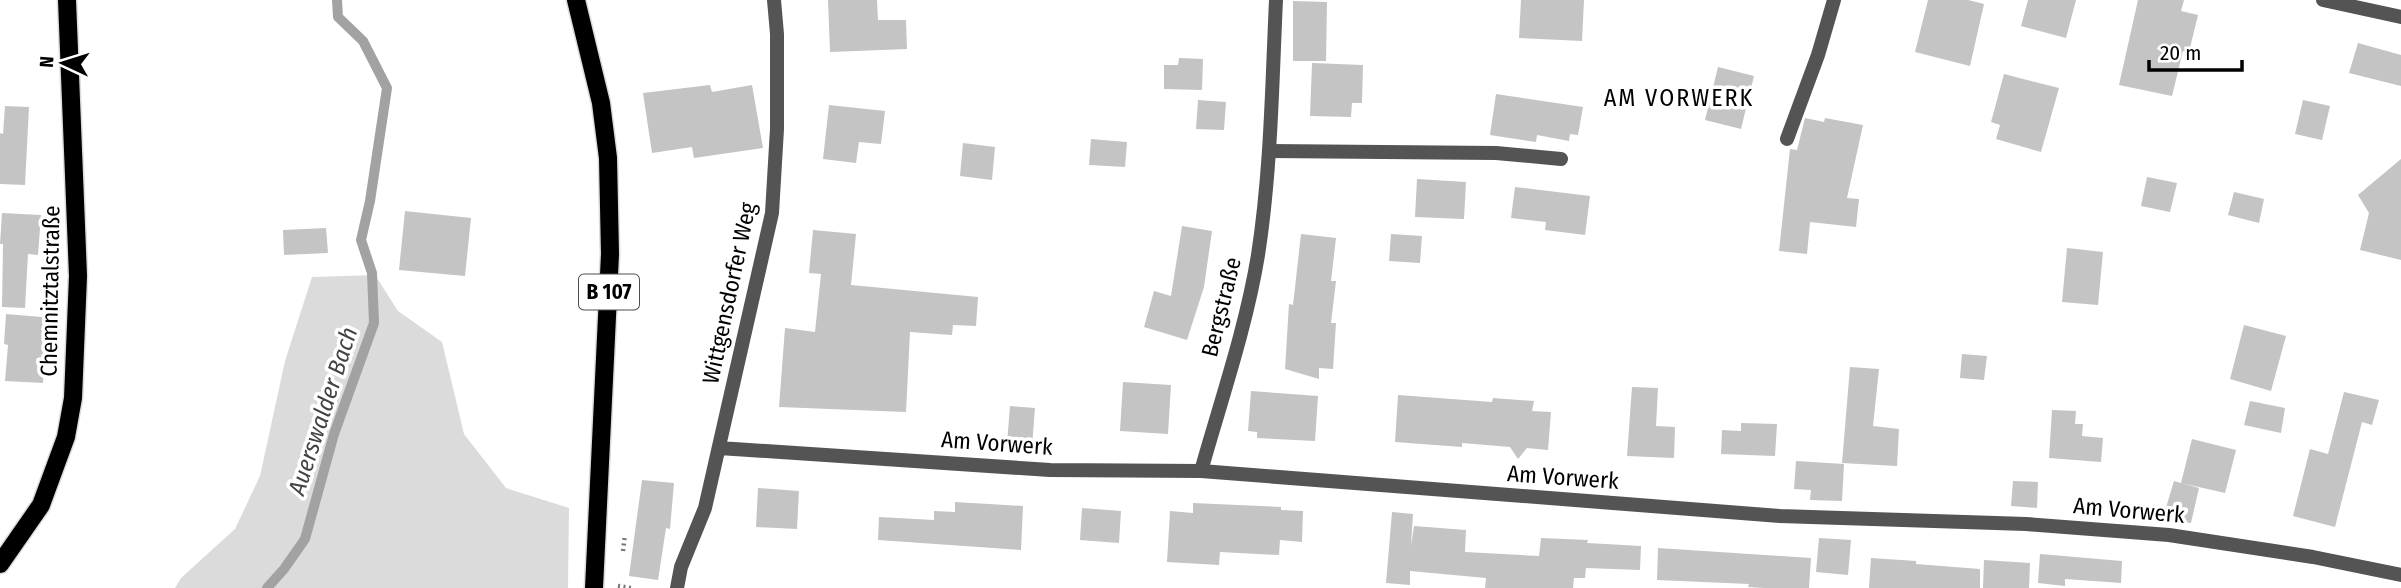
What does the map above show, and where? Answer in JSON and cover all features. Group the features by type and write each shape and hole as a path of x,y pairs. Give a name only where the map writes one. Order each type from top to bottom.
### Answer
{"main road":[{"name":"Chemnitztalstraße","path":"0,564 41,505 66,437 73,398 78,276 67,0"},
{"name":"B 107","path":"576,0 601,103 608,158 610,254 594,588"}],"street":[{"name":"Wittgensdorfer Weg","path":"677,588 681,567 705,508 772,213 777,129 777,34 774,0"},
{"name":"Bergstraße","path":"1201,471 1240,335 1257,258 1268,178 1276,0"},
{"path":"1787,139 1818,55 1834,0"},
{"path":"2323,0 2401,17"},
{"path":"1269,150 1496,153 1561,159"},
{"name":"Am Vorwerk","path":"719,448 1050,470 1201,471 1780,516 2026,524 2169,535 2313,557 2401,575"}],"path":[{"path":"617,586 631,588"}],"shaded area":[{"path":"375,275 398,311 442,342 464,434 506,488 569,508 568,588 175,588 181,578 235,529 260,476 285,361 312,277"}],"building":[{"path":"828,0 877,0 878,20 906,20 907,49 830,52"},
{"path":"1521,0 1584,0 1582,41 1519,38"},
{"path":"1928,0 1968,0 1984,4 1970,66 1915,52"},
{"path":"2028,0 2076,0 2066,38 2021,26"},
{"path":"2138,0 2184,0 2181,11 2198,15 2189,52 2183,51 2172,96 2119,85"},
{"path":"1293,1 1327,2 1326,61 1293,61"},
{"path":"2358,43 2401,55 2401,86 2349,73"},
{"path":"1179,58 1203,59 1202,90 1164,89 1164,65 1178,65"},
{"path":"1312,63 1363,65 1362,103 1352,103 1351,117 1310,116"},
{"path":"1718,67 1754,76 1741,129 1705,120"},
{"path":"2004,74 2059,88 2041,152 1996,139 2000,125 1991,122"},
{"path":"710,85 712,92 752,85 763,148 694,158 692,147 652,153 643,93"},
{"path":"1496,94 1583,107 1578,135 1570,134 1569,141 1537,135 1536,142 1490,135"},
{"path":"1198,100 1226,102 1224,130 1196,129"},
{"path":"2303,100 2330,106 2322,140 2295,134"},
{"path":"829,105 885,111 881,144 859,142 856,163 823,159"},
{"path":"5,106 29,107 25,185 0,184 0,133 3,134"},
{"path":"1805,118 1824,122 1825,118 1863,125 1847,198 1859,199 1856,227 1810,222 1807,254 1779,251 1790,149 1797,150"},
{"path":"1091,139 1127,142 1125,167 1089,165"},
{"path":"963,143 995,147 992,180 960,176"},
{"path":"2401,159 2401,260 2360,250 2369,213 2358,195"},
{"path":"2147,177 2177,183 2170,212 2141,206"},
{"path":"1417,179 1466,182 1464,219 1415,217"},
{"path":"1515,187 1590,196 1585,235 1545,230 1546,222 1511,218"},
{"path":"2234,192 2264,199 2259,223 2228,215"},
{"path":"405,211 471,218 465,276 399,270"},
{"path":"2,213 41,215 38,255 28,254 25,308 2,307"},
{"path":"1182,226 1212,231 1204,287 1187,340 1144,327 1154,291 1171,296"},
{"path":"326,228 328,253 284,255 283,230"},
{"path":"813,230 856,234 851,285 978,297 976,326 953,325 952,335 910,332 906,412 779,407 785,328 815,332 821,274 809,273"},
{"path":"1301,234 1336,238 1331,281 1336,281 1331,323 1336,323 1333,369 1319,368 1319,379 1285,369 1289,304 1293,305"},
{"path":"1391,234 1422,236 1420,263 1389,261"},
{"path":"2067,248 2103,252 2098,305 2062,302"},
{"path":"6,314 54,318 52,348 45,347 43,383 5,381 8,345 4,344"},
{"path":"2244,325 2286,336 2271,391 2230,379"},
{"path":"1962,354 1987,356 1984,380 1960,378"},
{"path":"1850,367 1879,369 1873,426 1899,429 1897,466 1842,463"},
{"path":"1123,382 1171,385 1168,434 1120,431"},
{"path":"1632,387 1658,388 1656,426 1675,427 1674,458 1627,456"},
{"path":"1251,391 1318,396 1315,441 1257,438 1257,432 1248,431"},
{"path":"2344,392 2379,400 2372,425 2362,422 2335,527 2293,516 2310,449 2328,454"},
{"path":"1398,395 1492,402 1493,398 1534,401 1532,411 1551,412 1548,450 1527,448 1518,459 1510,447 1395,442"},
{"path":"2250,401 2285,408 2281,433 2244,425"},
{"path":"1010,406 1035,408 1032,446 1007,444"},
{"path":"2052,410 2076,411 2075,424 2083,424 2082,436 2103,438 2101,462 2049,458"},
{"path":"1741,423 1777,424 1775,456 1721,454 1722,430 1741,431"},
{"path":"2192,439 2236,450 2225,493 2181,483"},
{"path":"1796,461 1844,464 1842,501 1810,500 1811,490 1794,489"},
{"path":"642,480 674,483 670,529 666,528 658,580 629,576"},
{"path":"2013,481 2038,482 2037,508 2011,506"},
{"path":"2174,481 2199,488 2191,523 2162,521"},
{"path":"758,488 799,491 797,529 756,527"},
{"path":"955,502 1023,506 1021,550 878,540 879,517 934,520 934,511 955,512"},
{"path":"1193,503 1281,507 1281,510 1303,511 1302,542 1280,540 1279,555 1220,552 1219,565 1167,562 1170,511 1193,513"},
{"path":"1082,508 1121,511 1119,543 1080,540"},
{"path":"1392,512 1413,514 1411,546 1414,526 1466,530 1465,552 1539,556 1541,538 1588,540 1587,543 1641,546 1640,570 1586,568 1585,578 1574,578 1573,588 1485,588 1486,578 1410,571 1410,585 1386,583"},
{"path":"1819,538 1851,540 1848,575 1816,572"},
{"path":"1658,548 1811,558 1809,588 1764,588 1748,587 1749,584 1657,580"},
{"path":"2040,554 2122,561 2121,583 2065,579 2065,586 2038,583"},
{"path":"1871,558 1980,569 1980,588 1869,588"},
{"path":"1984,560 2030,563 2029,588 1983,588"}],"waterway":[{"name":"Auerswalder Bach","path":"267,588 305,539 334,434 374,323 372,273 361,240 370,201 387,88 363,41 338,17 337,0"}],"district":[{"name":"AM VORWERK","path":"1679,98"}]}
